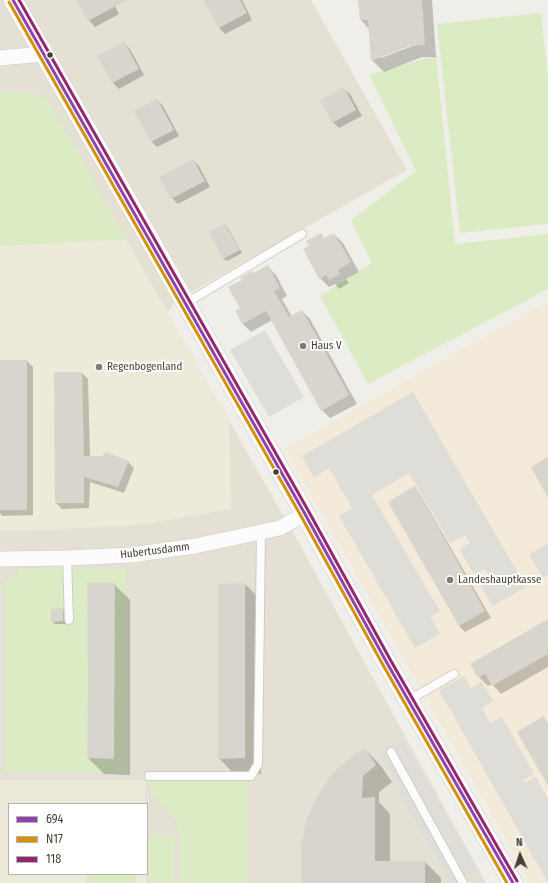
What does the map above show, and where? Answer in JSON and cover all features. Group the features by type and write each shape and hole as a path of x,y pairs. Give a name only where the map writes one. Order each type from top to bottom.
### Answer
{"street":[{"path":"13,0 186,303 513,883"},
{"path":"0,58 43,54"},
{"name":"Hubertusdamm","path":"0,559 131,555 188,547 280,528 305,514"}],"lane":[{"path":"186,303 302,234"},
{"path":"148,776 251,776 258,764 261,532"},
{"path":"67,558 69,620"},
{"path":"409,700 454,674"},
{"path":"391,752 463,883"}],"shaded area":[{"path":"0,0 311,0 407,170 175,300 168,313 296,538 486,883 0,883"},
{"name":"Regenbogenland","path":"126,239 229,421 231,509 140,525 0,531 0,246"},
{"path":"548,301 548,883 531,883 285,449"},
{"path":"265,330 304,397 269,417 230,350"},
{"path":"413,392 526,587 493,606 478,581 488,575 485,569 474,574 459,549 470,543 465,535 450,543 409,473 372,495 440,611 431,617 440,634 415,648 339,516 352,508 329,468 314,477 302,456"},
{"path":"548,543 548,575 543,578 529,555"},
{"path":"464,676 471,688 482,682 493,701 482,708 490,723 502,717 534,774 523,780 525,783 536,777 548,799 548,883 439,690"},
{"path":"402,739 478,870 456,883 451,883 397,790 400,788 379,753"},
{"path":"0,780 145,780 145,803 8,803 8,875 146,875 146,883 0,883"}],"green space":[{"path":"541,13 548,79 548,224 460,233 437,24"},
{"path":"436,55 455,244 548,234 548,289 368,384 320,296 372,263 351,220 416,171 369,75"},
{"path":"0,92 35,93 47,99 126,239 0,246"},
{"path":"18,569 126,569 127,772 5,772 5,580 18,579"},
{"path":"150,780 248,780 248,883 180,883 180,834 171,815 151,792"},
{"path":"149,837 174,837 174,883 149,883"},
{"path":"86,875 136,875 136,883 86,883"}],"building":[{"path":"76,0 127,0 88,21"},
{"path":"203,0 240,0 247,13 219,28"},
{"path":"358,0 422,0 425,45 410,46 371,61 368,20 360,20"},
{"path":"124,41 139,69 112,83 97,56"},
{"path":"344,87 356,110 332,123 320,100"},
{"path":"157,99 174,130 151,142 134,111"},
{"path":"193,159 205,181 171,199 159,177"},
{"path":"225,224 240,250 223,259 209,232"},
{"path":"321,233 324,238 334,233 351,262 338,270 340,274 329,280 326,275 319,279 303,249 309,246 306,241"},
{"name":"Haus V","path":"268,265 280,288 274,291 289,317 302,310 349,395 321,411 266,311 242,324 235,311 240,308 228,287 242,280 240,278 252,271 254,273"},
{"path":"0,360 27,360 27,510 0,510"},
{"path":"54,372 82,372 84,456 102,456 106,452 129,461 118,487 84,477 84,503 55,503"},
{"path":"548,457 548,498 531,467"},
{"name":"Landeshauptkasse","path":"415,486 485,611 459,626 388,502"},
{"path":"87,583 115,583 114,759 87,758"},
{"path":"245,583 245,758 218,759 218,584"},
{"path":"63,608 63,621 51,622 51,609"},
{"path":"548,619 548,654 492,686 485,674 478,678 470,664"},
{"path":"544,716 548,724 548,786 517,732"},
{"path":"365,748 376,765 363,776 362,798 375,797 375,861 425,861 425,883 301,883 301,844 307,819 315,800 331,775 355,754"}],"transit line":[{"name":"694","path":"13,0 305,514 387,663 513,883"},
{"name":"118","path":"19,0 309,512 391,661 517,881"},
{"name":"N17","path":"9,2 301,516 383,665 507,883"}],"place":[{"name":"Haus V","path":"303,346"},
{"name":"Regenbogenland","path":"99,367"},
{"name":"Landeshauptkasse","path":"450,580"}]}
